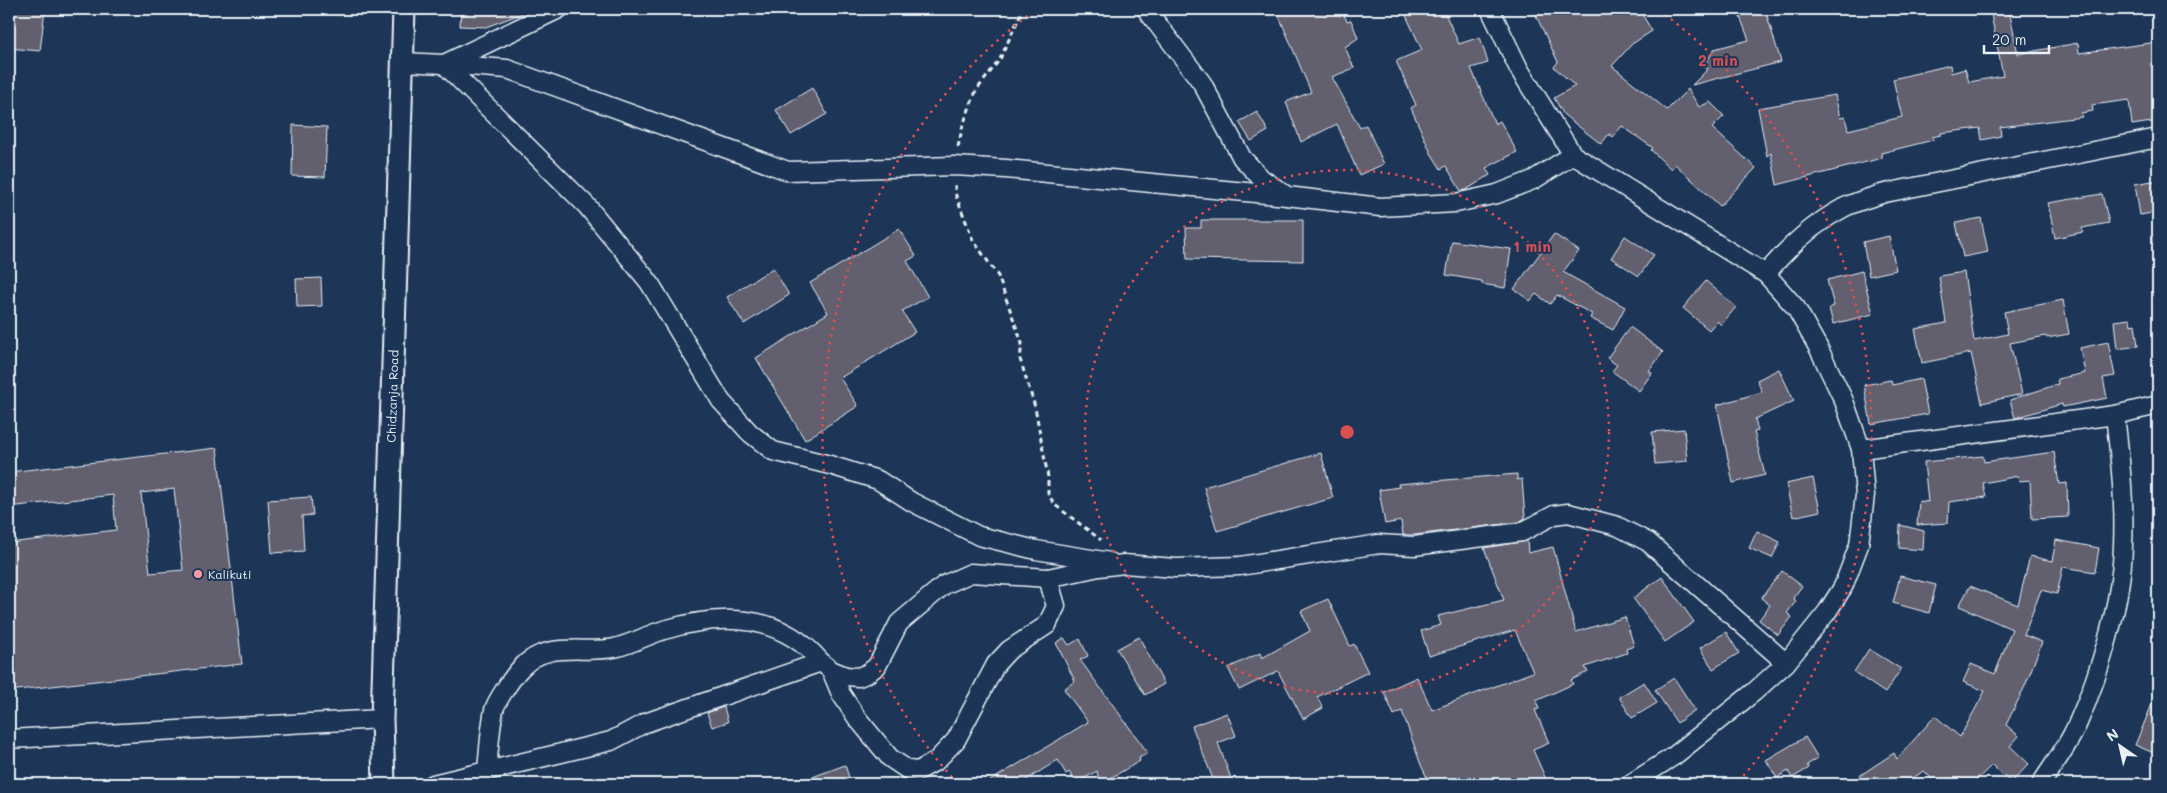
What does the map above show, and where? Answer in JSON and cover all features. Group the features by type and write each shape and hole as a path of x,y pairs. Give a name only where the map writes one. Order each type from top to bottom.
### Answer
{"street":[{"name":"Chidzanja Road","path":"384,784 382,719 404,9"},
{"path":"444,64 559,9"},
{"path":"1146,9 1202,84 1242,158 1262,179 1288,196"},
{"path":"1490,9 1519,69 1573,155 1766,274 1796,308 1820,349 1844,402 1861,449 1865,495 1859,545 1843,587 1818,625 1786,663 1722,719 1674,756 1630,784"},
{"path":"402,62 506,69 788,171 954,166 1006,169 1288,196 1380,207 1456,203 1497,194 1533,180 1573,155"},
{"path":"444,64 587,206 650,282 721,401 750,433 773,450 830,464 878,480 912,502 979,536 1036,550 1124,564 1175,568 1240,566 1378,544 1414,546 1522,532 1554,515 1568,513 1617,526 1648,542 1786,663"},
{"path":"1766,274 1779,258 1817,225 1846,207 1886,193 2158,138"},
{"path":"1861,449 2115,415 2158,405"},
{"path":"2041,784 2076,727 2100,664 2116,598 2124,546 2123,487 2115,415"},
{"path":"433,784 611,741 645,722 826,666 846,676 859,677 868,673 876,666 899,623 944,584 971,573 1048,578 1099,567 1124,564"},
{"path":"488,770 494,708 521,668 536,657 555,649 612,648 664,630 736,618 760,622 780,630 805,645 826,666 857,718 890,758 908,770 918,771 936,761 956,740 996,664 1009,650 1047,625 1056,606 1048,578"},
{"path":"9,739 382,719"}],"path":[{"path":"1023,9 1000,58 976,91 963,125 954,166 955,194 970,233 998,276 1022,343 1020,359 1034,407 1048,477 1048,494 1055,505 1114,548 1124,564"}],"building":[{"path":"9,9 45,9 40,51 9,48"},
{"path":"461,9 531,10 486,27 460,26"},
{"path":"1276,9 1341,9 1347,21 1351,20 1358,38 1345,47 1354,68 1332,77 1360,128 1366,125 1384,164 1359,175 1337,124 1301,142 1286,102 1311,92"},
{"path":"1403,9 1443,9 1459,44 1480,37 1488,63 1471,68 1495,124 1500,121 1517,152 1486,168 1490,175 1466,190 1461,191 1446,166 1441,169 1431,153 1411,108 1416,105 1396,61 1422,50"},
{"path":"1533,9 1639,9 1652,31 1632,44 1612,66 1667,110 1688,89 1699,107 1710,102 1724,116 1712,128 1756,168 1720,206 1675,164 1671,169 1651,150 1653,148 1622,126 1613,137 1609,134 1601,144 1564,115 1554,98 1575,86 1554,67 1558,62"},
{"path":"1737,9 1765,9 1781,62 1692,85 1708,69 1704,66 1714,49 1749,40"},
{"path":"1990,9 2009,9 2018,54 2078,43 2079,53 2158,42 2158,121 2132,125 2129,100 2092,105 2093,111 2081,113 2082,117 2000,127 2001,136 1982,140 1980,128 1941,133 1941,135 1932,137 1933,140 1881,153 1882,158 1777,185 1771,153 1767,156 1758,108 1835,95 1840,118 1845,117 1848,130 1902,117 1893,79 1950,65 1951,73 1965,69 1969,82 2003,76"},
{"path":"812,88 827,114 791,135 776,110"},
{"path":"1257,112 1268,131 1251,141 1239,122"},
{"path":"293,125 327,127 325,177 292,176"},
{"path":"2158,180 2158,212 2140,215 2135,184"},
{"path":"2102,194 2109,223 2082,228 2083,232 2055,238 2048,203"},
{"path":"1981,218 1988,252 1963,257 1956,223"},
{"path":"1201,220 1303,220 1303,261 1187,259 1186,228 1201,228"},
{"path":"899,229 916,256 907,261 928,297 902,311 915,332 840,378 858,406 805,440 756,358 828,313 810,283"},
{"path":"1554,234 1579,251 1563,272 1625,307 1613,330 1590,318 1592,314 1557,295 1550,304 1536,294 1530,301 1514,289"},
{"path":"1625,236 1654,255 1639,276 1611,258"},
{"path":"1889,236 1896,270 1869,276 1863,242"},
{"path":"1452,241 1511,249 1505,288 1482,284 1482,281 1446,275"},
{"path":"773,268 789,295 744,324 727,297"},
{"path":"1862,271 1873,314 1833,324 1829,308 1834,306 1827,280"},
{"path":"1964,272 1974,341 2008,334 2004,312 2063,300 2069,334 2010,343 2022,394 1982,403 1971,353 1922,363 1915,329 1946,323 1939,276"},
{"path":"321,278 322,306 297,307 296,279"},
{"path":"1706,281 1736,307 1721,325 1717,321 1709,330 1683,308"},
{"path":"2130,319 2131,325 2135,324 2138,346 2117,349 2114,321"},
{"path":"1630,327 1663,352 1649,371 1652,373 1639,391 1612,371 1617,365 1607,358"},
{"path":"2108,342 2115,376 2103,378 2107,398 2063,407 2062,404 2015,418 2010,400 2058,384 2057,379 2085,373 2080,348"},
{"path":"1779,369 1794,401 1755,419 1758,431 1754,432 1765,475 1733,483 1717,405 1762,392 1757,380"},
{"path":"1921,379 1928,414 1871,424 1864,385 1891,380 1892,385"},
{"path":"1684,429 1687,461 1655,464 1652,432"},
{"path":"217,448 242,664 9,691 9,543 116,530 113,495 9,507 9,472","holes":["174,489 183,570 150,573 141,493"]},
{"path":"2054,452 2059,484 2067,483 2068,517 2032,519 2030,480 2019,481 2018,476 1983,483 1986,497 1949,502 1948,523 1917,525 1919,501 1928,502 1924,462 1983,456 1984,462"},
{"path":"1321,453 1333,498 1217,531 1204,487"},
{"path":"1517,474 1517,480 1522,479 1525,518 1519,522 1414,535 1403,535 1401,521 1385,524 1379,490 1399,487 1398,484"},
{"path":"1813,478 1820,511 1793,517 1786,484"},
{"path":"311,497 313,515 302,516 304,551 272,553 268,500"},
{"path":"1900,525 1924,531 1923,550 1899,548"},
{"path":"1757,531 1780,542 1772,558 1749,548"},
{"path":"2056,540 2099,548 2095,572 2063,567 2057,594 2041,590 2024,635 2042,642 2025,686 2006,725 2019,736 2010,746 2029,764 2011,783 1992,765 1972,784 1937,784 1924,771 1903,784 1847,784 1894,753 1897,759 1935,716 1960,737 1985,691 1963,682 1971,664 1995,674 2012,629 1959,606 1970,586 2018,605 2030,556 2052,561"},
{"path":"1527,541 1528,553 1553,547 1576,632 1625,617 1634,646 1626,649 1627,653 1585,667 1588,672 1571,680 1573,684 1536,701 1539,709 1535,710 1549,743 1533,750 1548,784 1430,784 1421,765 1402,711 1394,715 1384,692 1417,677 1432,710 1533,672 1515,630 1429,656 1421,631 1441,625 1438,616 1504,600 1484,548"},
{"path":"1782,571 1802,586 1793,598 1796,601 1787,613 1792,617 1778,635 1759,620 1770,605 1761,598"},
{"path":"1900,576 1936,585 1929,613 1893,603"},
{"path":"1662,577 1694,622 1665,642 1633,598"},
{"path":"1328,599 1350,646 1354,644 1368,672 1317,697 1323,708 1303,719 1278,671 1239,690 1228,668 1260,653 1262,658 1310,631 1301,611"},
{"path":"1726,632 1739,653 1713,669 1700,648"},
{"path":"1139,637 1164,684 1145,695 1117,649"},
{"path":"1064,638 1069,645 1080,639 1088,656 1080,660 1148,753 1139,758 1140,761 1100,784 1097,771 1076,783 1069,772 1066,774 1058,760 1020,784 985,784 1088,722 1064,689 1075,681 1056,643"},
{"path":"1869,649 1901,669 1885,693 1854,672"},
{"path":"1674,678 1695,710 1677,723 1655,690"},
{"path":"1644,682 1657,703 1632,718 1619,697"},
{"path":"2158,690 2158,755 2135,745"},
{"path":"724,707 728,722 712,727 707,713"},
{"path":"1227,713 1236,736 1218,743 1233,784 1215,784 1192,726"},
{"path":"1805,737 1818,758 1807,765 1809,768 1792,778 1788,771 1777,778 1766,760"},
{"path":"845,765 851,784 799,784 799,782"}],"place":[{"name":"Kalikuti","path":"198,574"}]}
